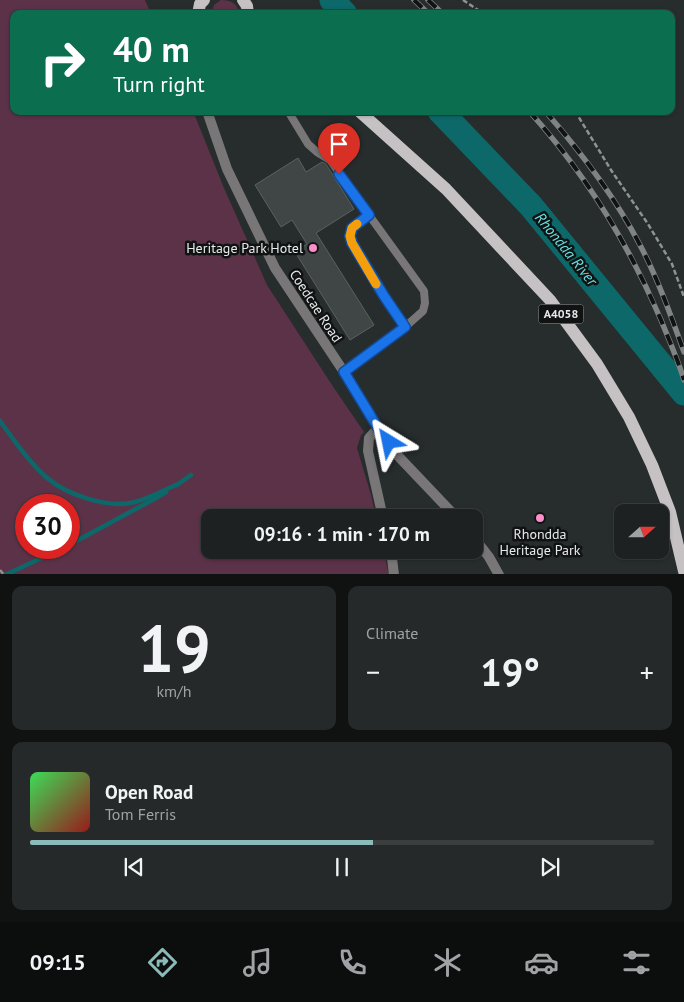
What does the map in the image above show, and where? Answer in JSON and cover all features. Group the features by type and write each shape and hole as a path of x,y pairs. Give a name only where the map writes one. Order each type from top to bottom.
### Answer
{"main road":[{"name":"A4058","path":"363,115 446,189 550,300 597,364 629,417 652,465 670,512 684,571"}],"street":[{"name":"Coedcae Road","path":"208,115 227,170 275,268 344,372 378,428 400,457 449,509"},
{"path":"378,428 369,438 368,451 381,509"},
{"path":"483,549 499,574"},
{"path":"392,559 394,574"}],"lane":[{"path":"290,115 308,144 330,160 424,291 425,303 422,311 405,327 344,372"},
{"path":"369,215 352,228 350,236 352,243 405,327"}],"path":[{"path":"463,0 478,10"},
{"path":"577,115 611,170 663,248 672,264 684,297"},
{"path":"0,570 4,574"}],"shaded area":[{"path":"0,0 145,0 149,10 10,10 10,115 195,115 224,188 267,285 364,432 361,435 357,448 374,509 201,509 201,559 385,559 389,574 0,574"},
{"path":"221,0 228,1 233,3 238,10 212,10 214,5"}],"building":[{"name":"Heritage Park Hotel","path":"298,158 306,172 322,162 326,164 354,209 316,233 374,325 350,340 295,252 307,244 292,220 281,227 255,185"}],"waterway":[{"name":"Rhondda River","path":"332,0 341,10"},
{"name":"Rhondda River","path":"444,115 531,206 684,393"},
{"path":"0,421 39,471 55,484 76,495 101,502 124,504 146,498 178,484"},
{"path":"177,485 191,475"},
{"path":"80,539 166,492"},
{"path":"7,574 39,559"}],"railway":[{"path":"414,0 425,10"},
{"path":"428,0 439,10"},
{"path":"532,115 587,184 619,236 648,291 684,380"},
{"path":"548,115 597,175 630,227 647,258 684,352"}],"slow traffic":[{"path":"357,224 352,228 350,236 352,243 376,284"}],"place":[{"name":"Heritage Park Hotel","path":"313,248"},
{"name":"Rhondda Heritage Park","path":"540,518"}],"route":[{"path":"339,174 369,215 352,228 350,236 352,243 405,327 344,372 378,428 389,442"}]}
